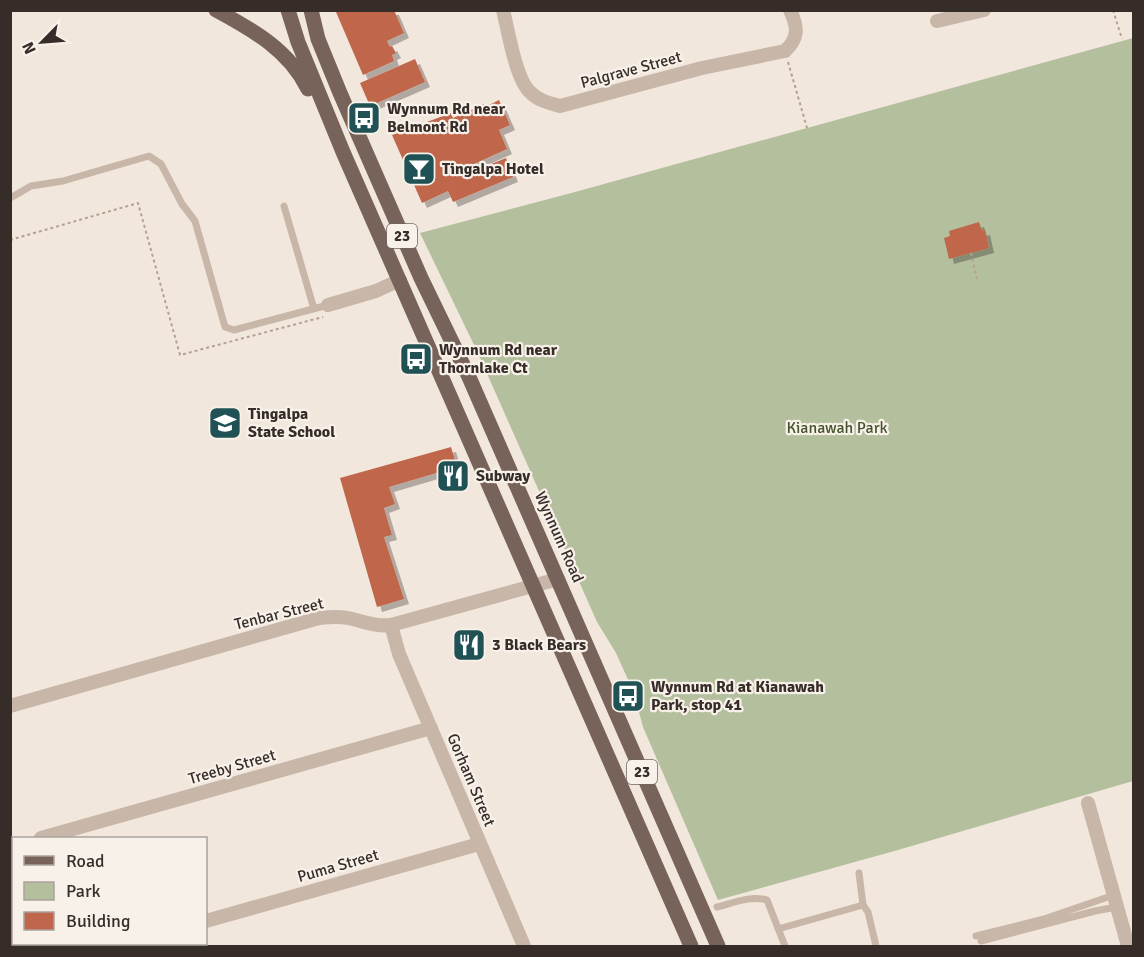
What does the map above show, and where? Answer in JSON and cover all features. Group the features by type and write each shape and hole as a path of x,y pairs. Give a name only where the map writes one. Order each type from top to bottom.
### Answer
{"main road":[{"name":"23","path":"216,10 266,39 297,69 322,118 343,152 691,946"},
{"path":"288,10 298,42 343,152"},
{"name":"Wynnum Road","path":"311,10 318,39 340,93 421,278 469,377 718,946"},
{"path":"642,831 646,811 656,806"}],"street":[{"name":"Palgrave Street","path":"502,10 519,75 528,91 544,102 561,106 702,68 785,51"},
{"path":"785,51 793,44 796,31 790,10"},
{"path":"936,21 984,10"},
{"path":"322,310 400,280"},
{"name":"Tenbar Street","path":"10,706 319,618 338,617 372,625 391,625 558,579"},
{"name":"Gorham Street","path":"391,625 399,654 524,946"},
{"name":"Treeby Street","path":"45,837 431,728"},
{"path":"1088,803 1128,946"},
{"name":"Puma Street","path":"207,921 479,844"}],"lane":[{"path":"12,197 31,186 63,181 149,156 161,164 182,204 195,221 225,327 234,330 322,310 284,206"},
{"path":"859,873 863,905 868,912 876,946"},
{"path":"717,907 759,898 767,900 785,946"},
{"path":"1115,901 1095,911 978,939 1044,919 1115,901"},
{"path":"778,928 863,905"}],"path":[{"path":"1113,10 1122,39"},
{"path":"785,51 807,128"},
{"path":"10,240 138,203 180,355 322,310"},
{"path":"970,253 977,279"}],"green space":[{"name":"Kianawah Park","path":"1133,38 1133,781 718,900 643,727 634,693 616,653 597,622 477,351 420,233"}],"building":[{"path":"337,10 394,10 404,33 387,41 396,53 392,55 394,61 363,75"},
{"path":"415,59 425,82 370,106 360,83"},
{"path":"499,100 510,125 499,130 507,149 472,165 474,171 506,158 513,177 453,202 448,191 422,203 392,135 451,113 453,118"},
{"path":"979,222 982,231 985,230 989,248 949,259 944,238 950,236 949,231"},
{"path":"451,447 457,467 389,487 395,504 384,508 392,535 384,537 404,599 377,607 340,478"}],"place":[{"name":"Wynnum Rd near Belmont Rd","path":"364,118"},
{"name":"Tingalpa Hotel","path":"419,169"},
{"name":"Wynnum Rd near Thornlake Ct","path":"416,359"},
{"name":"Tingalpa State School","path":"225,423"},
{"name":"Subway","path":"453,476"},
{"name":"3 Black Bears","path":"469,645"},
{"name":"Wynnum Rd at Kianawah Park, stop 41","path":"628,696"}]}
